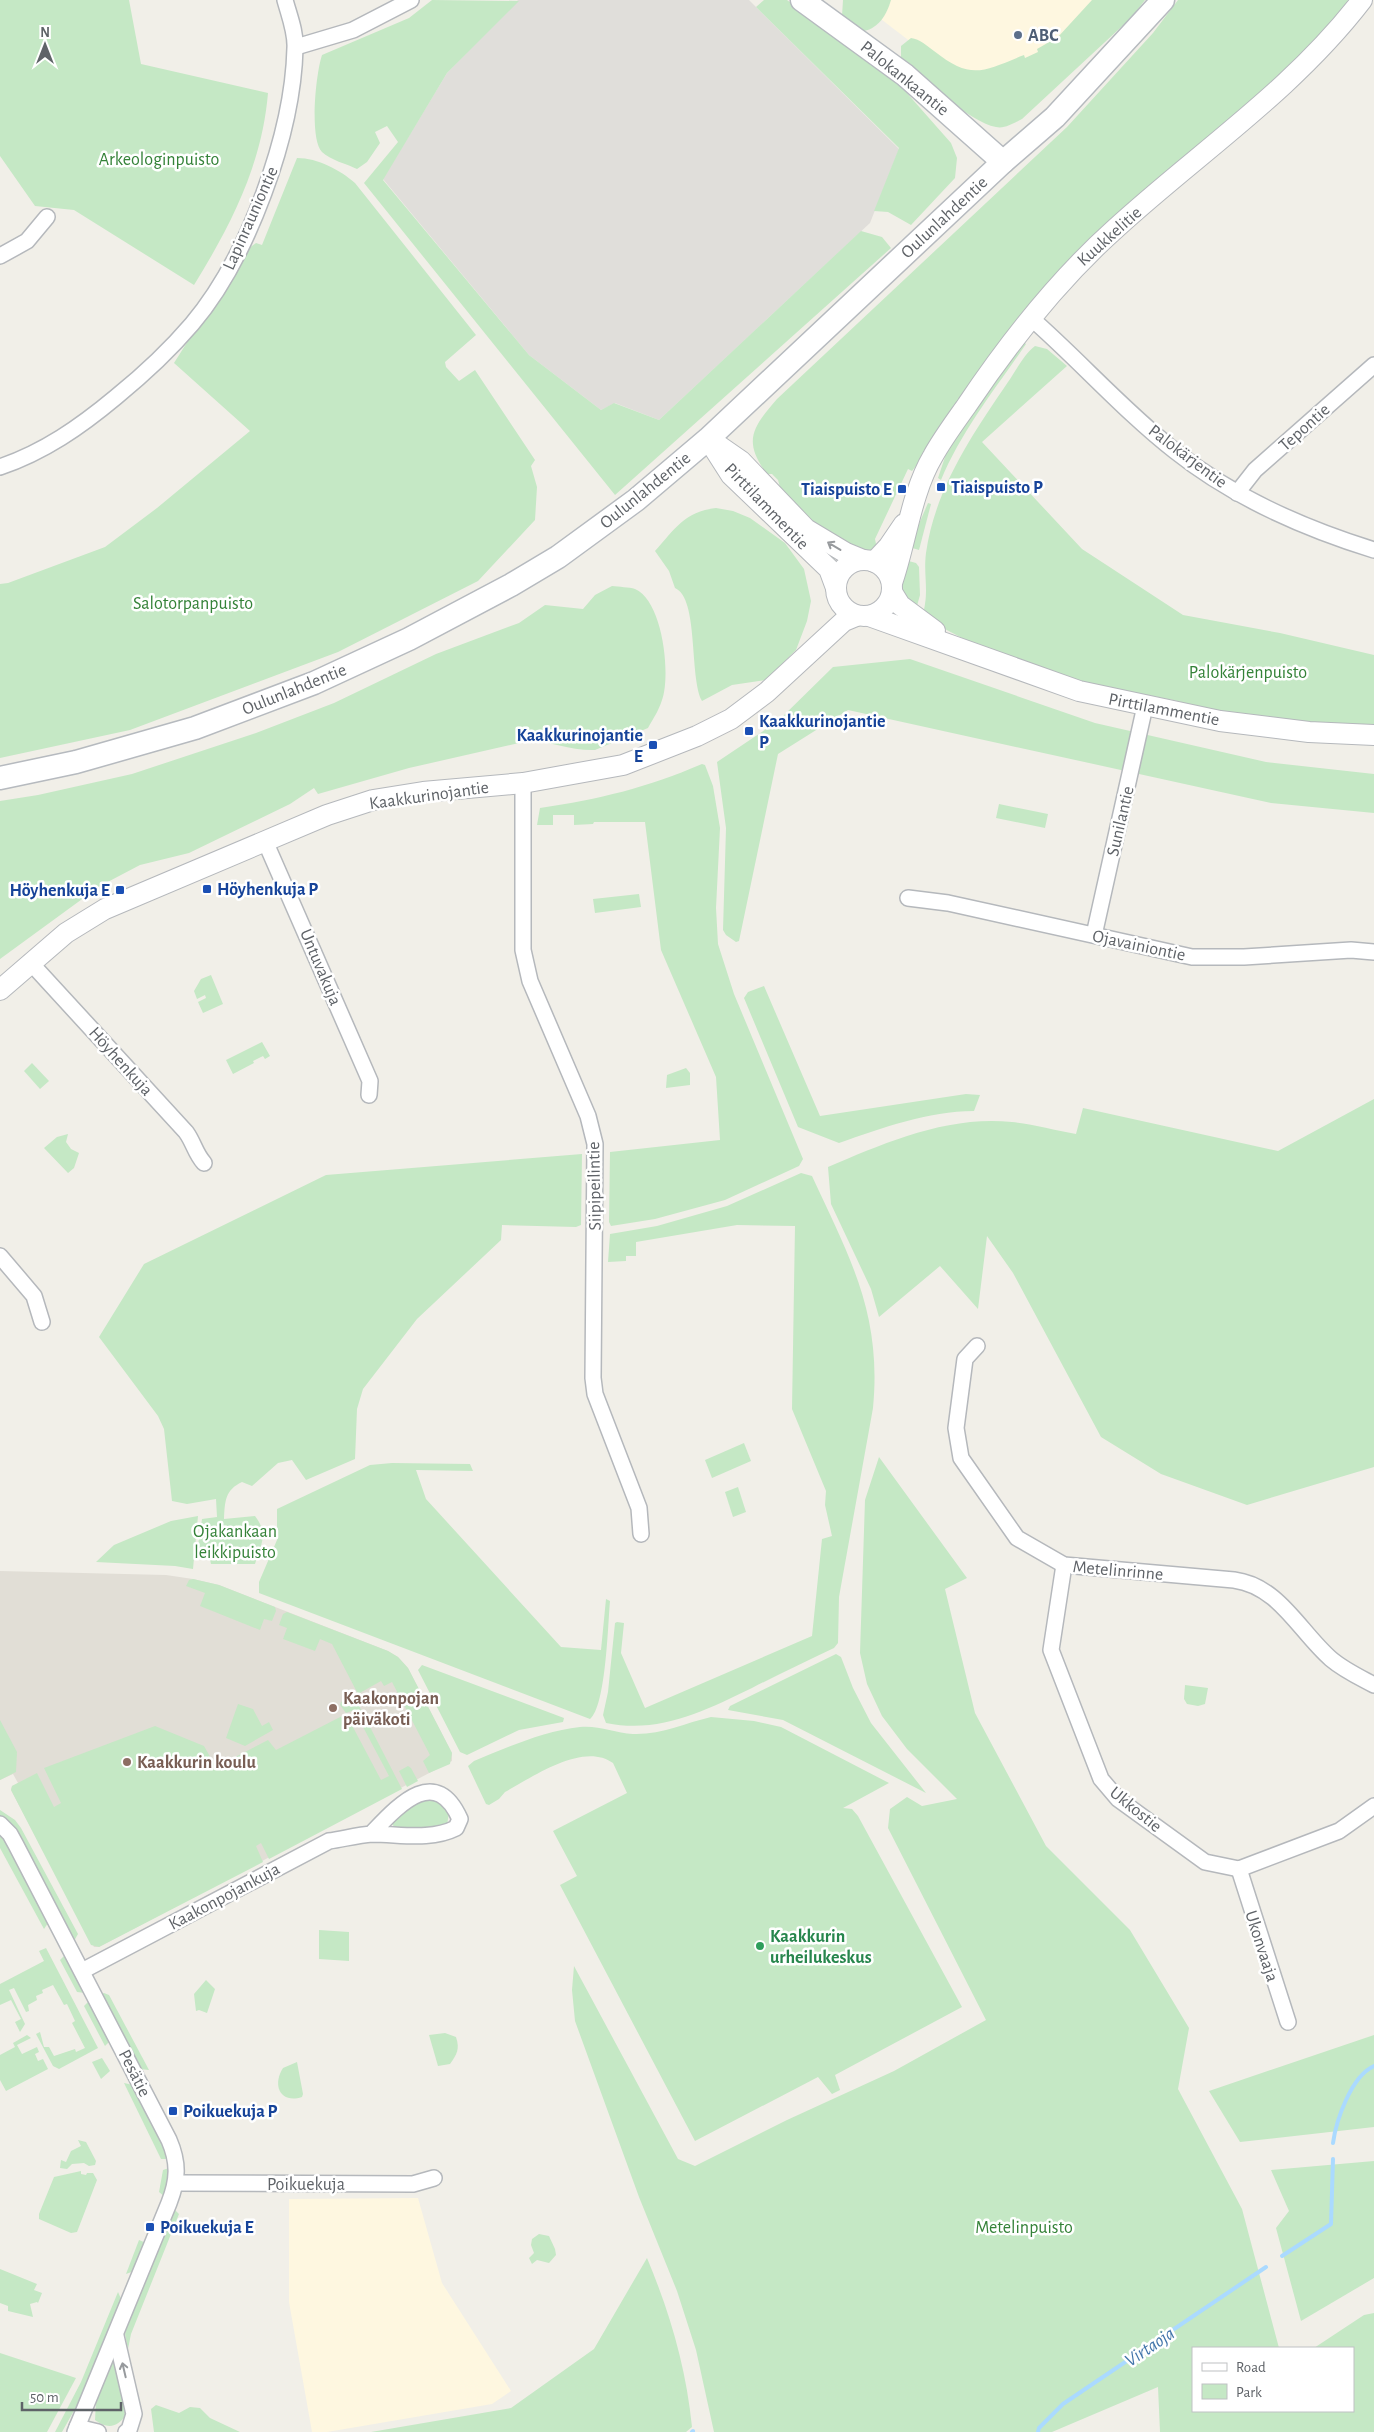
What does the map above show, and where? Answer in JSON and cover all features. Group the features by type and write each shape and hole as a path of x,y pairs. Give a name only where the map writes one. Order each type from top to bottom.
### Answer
{"main road":[{"name":"Palokankaantie","path":"802,0 906,75 1003,162"},
{"name":"Oulunlahdentie","path":"0,778 76,762 196,728 314,683 409,639 511,585 558,557 636,500 708,439 1003,162 1055,117 1162,0"}],"street":[{"path":"285,0 296,47 353,30 411,0"},
{"name":"Kuukkelitie","path":"892,588 910,516 932,457 1004,349 1076,266 1116,228 1291,79 1343,24 1362,0"},
{"name":"Lapinrauniontie","path":"1,466 44,449 85,423 148,370 193,323 233,262 253,221 276,158 288,104 296,47"},
{"path":"0,256 27,240 47,217"},
{"name":"Palokärjentie","path":"1030,318 1175,451 1237,492 1282,517 1310,529 1374,550"},
{"name":"Tepontie","path":"1237,492 1255,470 1374,364"},
{"name":"Pirttilammentie","path":"708,439 741,461 806,529 846,553 868,561"},
{"name":"Pirttilammentie","path":"708,439 731,475 829,570 837,592"},
{"name":"Kuukkelitie","path":"868,561 889,546 910,516"},
{"path":"868,561 883,568 892,588 883,609 863,616 843,608 837,592 838,577 843,569 850,564 868,561"},
{"name":"Pirttilammentie","path":"892,588 900,605 916,619 962,648"},
{"name":"Kaakkurinojantie","path":"811,650 837,592"},
{"name":"Pirttilammentie","path":"863,616 962,648 1080,691 1220,721 1309,732 1374,735"},
{"name":"Kaakkurinojantie","path":"0,990 66,932 105,909 326,815 373,800 423,792 524,783 623,765 697,736 731,719 767,692 844,622 863,616"},
{"name":"Sunilantie","path":"1094,935 1145,706"},
{"name":"Siipipeilintie","path":"524,783 523,950 525,966 588,1116 594,1138 597,1162 593,1378 595,1394 639,1508 641,1534"},
{"name":"Untuvakuja","path":"265,841 370,1081 369,1095"},
{"name":"Ojavainiontie","path":"908,898 948,903 1192,957 1209,958 1351,950 1374,952"},
{"name":"Höyhenkuja","path":"30,962 186,1132 194,1143 196,1154 204,1163"},
{"path":"0,1256 34,1296 42,1322"},
{"name":"Metelinrinne","path":"977,1346 965,1360 956,1428 961,1458 1016,1538 1064,1564 1234,1580 1257,1586 1271,1595 1331,1659 1354,1675 1374,1685"},
{"name":"Ukkostie","path":"1064,1564 1051,1650 1101,1779 1118,1799 1205,1862 1238,1869"},
{"name":"Kaakonpojankuja","path":"82,1971 329,1841 371,1834 445,1834 456,1828 460,1819 455,1807 443,1794 432,1791 421,1793 399,1805 371,1834"},
{"path":"1238,1869 1339,1831 1373,1810"},
{"name":"Pesätie","path":"0,1824 10,1834 16,1845 169,2140 176,2158 176,2183 116,2336 76,2430 98,2432"},
{"name":"Ukonvaaja","path":"1238,1869 1288,2022"},
{"name":"Poikuekuja","path":"176,2183 413,2184 434,2178"},
{"path":"116,2336 134,2414 129,2430 126,2432"}],"shaded area":[{"path":"518,0 749,0 899,149 870,223 659,420 615,403 601,410 529,355 383,179 447,73"},
{"path":"880,0 1107,0 1068,39 967,85 873,13"},
{"name":"Kaakkurin koulu","path":"0,1571 166,1575 193,1579 219,1585 388,1651 398,1657 408,1668 452,1753 452,1761 99,1947 94,1947 11,1790 12,1786 18,1783 13,1774 0,1780"},
{"path":"418,2198 442,2283 511,2391 492,2404 327,2432 312,2432 289,2302 289,2199"}],"green space":[{"name":"Arkeologinpuisto","path":"0,0 129,0 141,64 268,93 259,145 243,194 220,240 194,285 74,210 35,206 0,156"},
{"path":"432,0 519,1 447,73 383,180 529,355 601,410 614,403 659,420 861,231 882,237 891,248 615,495 364,183 398,142 387,126 375,132 380,143 367,162 357,169 325,155 318,145 315,105 322,55 409,18"},
{"path":"764,0 787,0 891,75 951,143 957,158 955,178 911,225 888,212 874,211 899,148 756,7"},
{"path":"843,0 891,0 882,20 874,27 864,31 842,16"},
{"path":"1092,0 1145,0 1132,17 1022,119 1013,124 996,127 973,117 947,99 901,61 901,46 911,38 923,43 958,67 968,70 988,69 1024,55 1025,58 1038,52 1037,49 1058,37"},
{"path":"1178,0 1348,0 1336,21 1312,47 1111,222 912,471 908,469 875,539 876,544 882,548 870,553 821,532 781,491 778,480 772,474 767,474 759,462 753,443 757,426 762,418 777,399 1067,127 1153,33"},
{"name":"Salotorpanpuisto","path":"297,158 321,162 355,183 476,335 445,362 446,367 459,381 475,370 535,460 531,466 537,487 535,520 478,581 338,652 130,730 0,758 0,584 8,583 105,547 157,508 250,431 174,363 245,251 256,243 262,245"},
{"path":"1021,340 1026,344 969,427 941,480 938,478 948,448"},
{"name":"Palokärjenpuisto","path":"1035,346 1047,349 1067,366 982,442 1082,549 1183,615 1280,633 1374,655 1374,729 1236,716 1173,700 1081,682 1021,663 962,638 922,617 926,599 926,553 931,529 946,485 981,422 1024,358"},
{"path":"928,503 931,504 919,550 909,547"},
{"path":"716,508 733,511 750,518 785,543 804,569 811,601 807,621 796,650 766,680 732,685 702,701 698,690 688,606 683,595 675,588 669,571 655,551 688,518 696,513"},
{"path":"905,560 916,563 919,567 920,595 915,613 901,592"},
{"path":"612,586 635,589 645,596 658,623 665,657 665,689 659,707 648,728 595,750 528,741 409,768 318,794 314,788 290,804 189,853 140,865 100,886 0,959 0,801 38,795 132,774 256,733 334,703 436,654 519,623 545,605 583,609 595,595"},
{"path":"910,659 1095,723 1266,762 1374,774 1374,813 1271,803 848,710 778,754 739,941 736,942 726,935 723,930 726,828 717,762 778,721 833,667"},
{"path":"702,764 705,765 713,786 720,828 716,908 718,944 734,994 803,1159 799,1166 725,1200 655,1219 611,1226 609,1222 610,1152 720,1140 716,1077 661,950 645,822 594,822 593,824 574,825 574,815 553,815 553,825 537,825 540,808 622,792 662,780"},
{"path":"999,804 1048,814 1045,828 996,818"},
{"path":"639,894 641,907 595,913 593,899"},
{"path":"211,975 223,1004 203,1013 198,1002 206,998 205,995 197,999 194,991 201,979"},
{"path":"764,986 820,1116 966,1094 980,1095 974,1111 922,1117 888,1126 839,1143 798,1127 744,998 748,992"},
{"path":"262,1042 270,1056 265,1059 263,1056 233,1074 226,1060"},
{"path":"32,1063 49,1081 40,1089 24,1071"},
{"path":"686,1068 690,1073 690,1085 666,1088 667,1075"},
{"path":"1374,1099 1374,1467 1247,1505 1161,1474 1101,1437 1013,1273 987,1236 978,1309 940,1266 879,1317 871,1289 831,1204 828,1167 894,1140 940,1127 988,1121 1012,1122 1076,1134 1083,1108 1278,1151"},
{"path":"68,1134 66,1142 71,1149 79,1153 74,1168 68,1173 44,1148 57,1137"},
{"name":"Ojakankaan leikkipuisto","path":"582,1154 581,1225 576,1227 502,1225 501,1240 417,1319 363,1389 357,1409 355,1459 306,1480 292,1460 278,1463 252,1486 242,1482 229,1492 224,1519 255,1516 262,1528 261,1545 255,1564 211,1564 209,1555 197,1552 202,1519 217,1517 216,1499 187,1504 172,1501 164,1429 158,1416 99,1337 144,1264 326,1175"},
{"path":"801,1173 812,1176 839,1234 860,1288 868,1315 873,1344 875,1374 873,1408 839,1597 838,1643 834,1648 699,1712 663,1723 626,1726 606,1723 603,1715 608,1692 615,1623 617,1622 624,1623 621,1653 645,1708 812,1636 822,1539 832,1536 825,1505 826,1491 792,1409 795,1226 737,1225 636,1242 636,1256 626,1256 626,1261 608,1262 610,1234 657,1226 727,1206"},
{"path":"744,1443 751,1461 712,1478 705,1460"},
{"name":"Metelinpuisto","path":"879,1457 967,1578 945,1589 975,1713 1046,1846 1130,1930 1189,2028 1178,2089 1242,2209 1279,2347 1192,2347 1192,2412 1354,2412 1354,2347 1316,2347 1364,2315 1374,2313 1374,2432 1160,2432 1158,2387 1052,2432 714,2432 696,2350 677,2291 639,2197 575,2021 572,1990 574,1966 678,2159 695,2166 787,2120 894,2071 986,2020 888,1828 890,1809 907,1797 922,1806 957,1799 907,1749 882,1716 867,1684 860,1653 865,1500"},
{"path":"392,1463 470,1464 473,1471 416,1470 426,1499 561,1647 601,1650 606,1599 610,1601 603,1682 600,1699 590,1719 259,1593 259,1582 277,1540 277,1509 370,1465"},
{"path":"738,1487 746,1512 733,1517 725,1492"},
{"path":"198,1516 193,1569 175,1566 96,1562 114,1545 171,1521"},
{"path":"193,1579 219,1585 275,1607 276,1611 272,1621 264,1619 260,1630 200,1606 205,1593 186,1586 189,1580"},
{"path":"287,1612 388,1651 398,1657 408,1668 452,1753 450,1764 429,1773 423,1761 430,1755 392,1682 384,1686 381,1681 358,1694 332,1644 320,1639 315,1651 283,1639 287,1628 279,1625 283,1614"},
{"path":"836,1654 841,1657 853,1688 871,1723 926,1793 783,1720 728,1710 730,1706"},
{"path":"422,1665 564,1718 563,1722 519,1730 467,1755 460,1752 418,1670"},
{"path":"1185,1685 1208,1688 1205,1704 1198,1706 1187,1704 1184,1699"},
{"path":"354,1696 402,1789 269,1859 261,1843 256,1846 263,1862 99,1947 91,1945 11,1790 12,1786 37,1773 54,1807 61,1803 44,1768 155,1726 204,1746 216,1767 268,1740 276,1750 346,1714 381,1780 389,1776 354,1710 346,1713 340,1705 341,1702"},
{"path":"238,1704 253,1709 262,1726 269,1722 273,1730 245,1746 226,1738"},
{"name":"Kaakkurin urheilukeskus","path":"711,1717 754,1721 781,1727 889,1783 843,1808 852,1809 858,1816 962,2007 835,2075 840,2090 832,2094 818,2077 695,2141 560,1885 577,1876 553,1831 627,1793 613,1763 601,1757 587,1756 572,1759 529,1778 505,1792 499,1799 489,1805 486,1804 468,1766 474,1761 513,1745 567,1729 587,1727 643,1734 663,1731"},
{"path":"0,1720 17,1752 16,1772 0,1780"},
{"path":"408,1766 418,1781 407,1787 399,1771"},
{"path":"427,1799 440,1800 449,1813 447,1825 428,1829 394,1827 392,1823 400,1812"},
{"path":"0,1810 15,1820 21,1828 78,1934 74,1941 10,1823 0,1816"},
{"path":"0,1835 10,1849 48,1923 44,1929 0,1848"},
{"path":"319,1930 349,1932 349,1961 319,1959"},
{"path":"46,1948 98,2048 59,2069 53,2066 36,2034 40,2032 44,2047 49,2047 54,2056 75,2049 76,2052 85,2048 72,2023 75,2021 67,2004 64,2005 53,1985 42,1990 43,1993 36,1996 37,2000 28,2005 29,2011 26,2012 14,1988 9,1990 25,2024 20,2032 15,2022 21,2019 11,2000 0,2005 0,1984 44,1961 39,1951"},
{"path":"65,1955 85,1993 77,1992 60,1960"},
{"path":"206,1980 215,1989 207,2013 199,2010 196,2011 194,1994"},
{"path":"101,1994 109,1995 149,2070 140,2069"},
{"path":"89,2001 110,2041 105,2046 84,2006"},
{"path":"445,2033 456,2037 457,2051 450,2064 438,2066 429,2035"},
{"path":"27,2035 31,2038 17,2045 22,2054 37,2047 39,2052 35,2054 38,2061 43,2059 48,2069 6,2091 0,2080 0,2055 15,2047 13,2043"},
{"path":"1374,2035 1374,2127 1240,2142 1209,2091"},
{"path":"102,2058 110,2071 101,2079 92,2062"},
{"path":"297,2062 303,2094 302,2097 288,2098 280,2092 278,2081 283,2068"},
{"path":"124,2083 133,2085 163,2143 168,2159 161,2159"},
{"path":"78,2140 86,2142 96,2161 95,2165 89,2166 84,2163 72,2164 67,2169 60,2168 61,2160 66,2162 71,2151 81,2146"},
{"path":"1374,2161 1374,2278 1301,2321 1276,2228 1289,2211 1271,2170"},
{"path":"169,2168 170,2176 164,2196 159,2192 163,2170"},
{"path":"81,2171 81,2174 86,2175 87,2173 93,2173 97,2180 77,2232 71,2233 39,2219 39,2214 54,2177"},
{"path":"174,2209 179,2214 131,2334 128,2349 125,2334 127,2326"},
{"path":"539,2234 549,2236 556,2255 549,2263 537,2260 532,2264 529,2258 534,2253 531,2245 532,2239"},
{"path":"139,2240 146,2243 134,2271 126,2274"},
{"path":"647,2258 670,2320 686,2383 692,2427 686,2432 371,2432 511,2408 594,2349"},
{"path":"0,2269 37,2284 34,2290 42,2293 38,2303 30,2304 33,2317 8,2311 8,2306 0,2303"},
{"path":"118,2292 122,2301 85,2391 62,2432 55,2432 81,2382"},
{"path":"0,2353 76,2378 47,2432 0,2432"},
{"path":"113,2361 127,2413 117,2424 109,2426 95,2420 96,2402"},
{"path":"156,2405 179,2413 190,2407 200,2408 210,2418 240,2432 154,2432 151,2409"}],"waterway":[{"name":"Virtaoja","path":"1333,2143 1337,2123 1346,2100 1358,2079 1374,2066"},
{"name":"Virtaoja","path":"1282,2256 1331,2224 1333,2159"},
{"name":"Virtaoja","path":"1038,2432 1039,2428 1063,2404 1266,2267"}],"place":[{"name":"ABC","path":"1018,35"},
{"name":"Tiaispuisto P","path":"941,487"},
{"name":"Tiaispuisto E","path":"902,489"},
{"name":"Kaakkurinojantie P","path":"749,731"},
{"name":"Kaakkurinojantie E","path":"653,745"},
{"name":"Höyhenkuja P","path":"207,889"},
{"name":"Höyhenkuja E","path":"120,890"},
{"name":"Kaakonpojan päiväkoti","path":"333,1708"},
{"name":"Kaakkurin koulu","path":"127,1762"},
{"name":"Kaakkurin urheilukeskus","path":"760,1946"},
{"name":"Poikuekuja P","path":"173,2111"},
{"name":"Poikuekuja E","path":"150,2227"}]}
